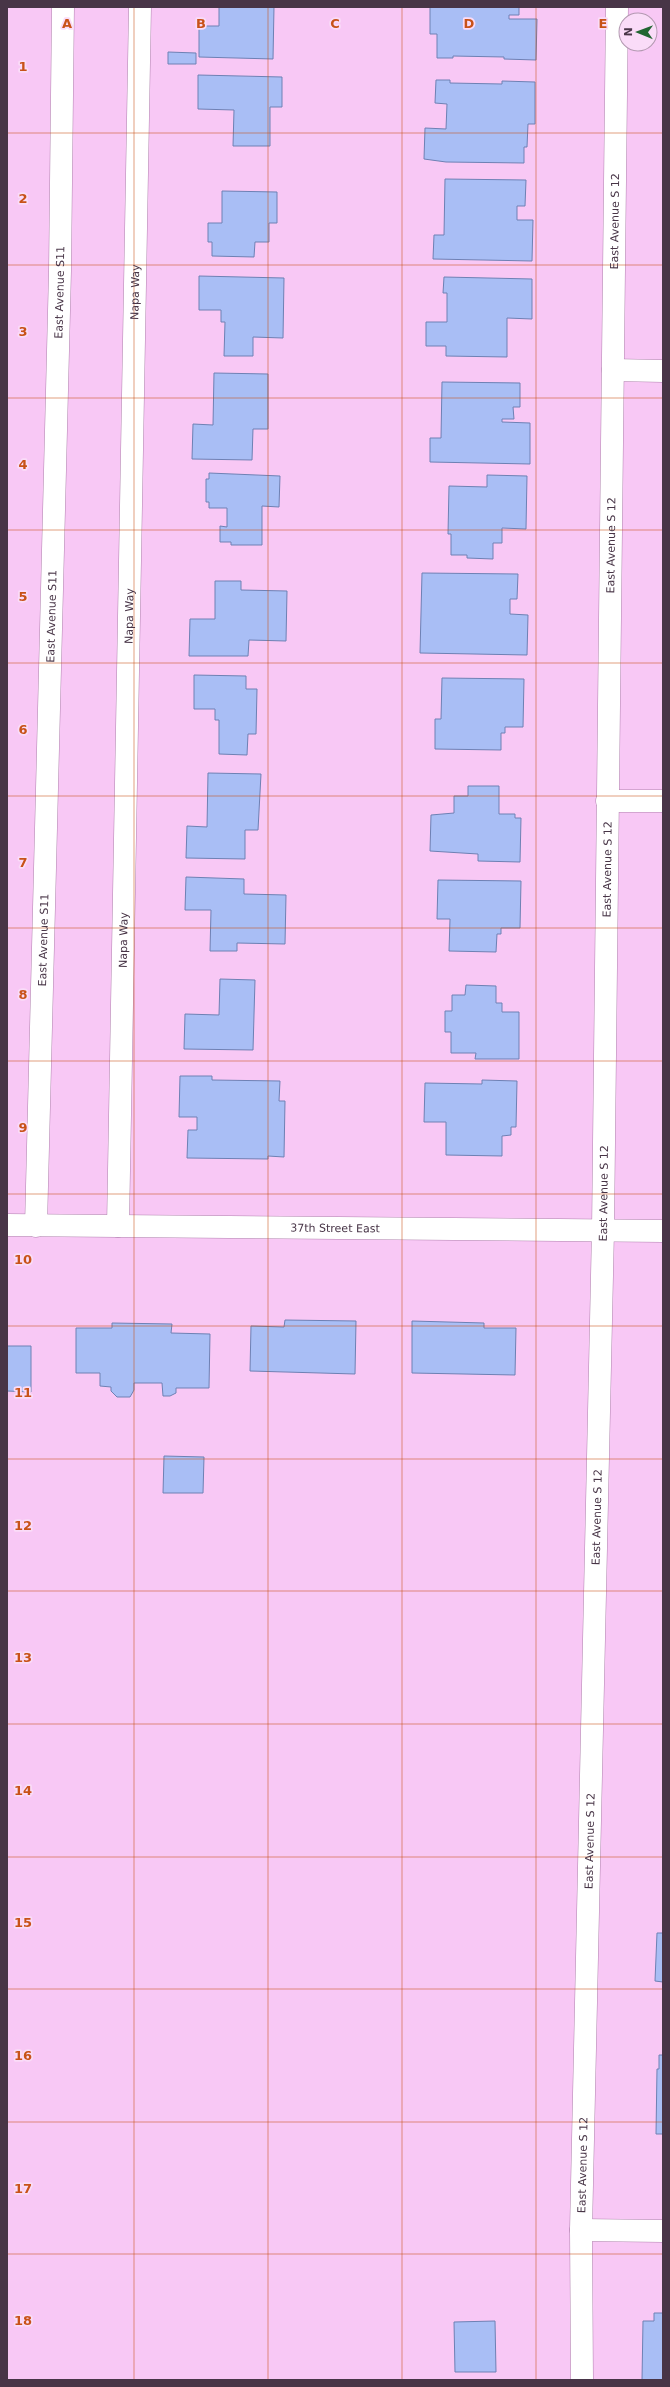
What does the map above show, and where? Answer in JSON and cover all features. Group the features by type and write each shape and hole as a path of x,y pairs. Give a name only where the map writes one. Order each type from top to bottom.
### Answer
{"street":[{"name":"East Avenue S11","path":"36,1226 60,271 63,7"},
{"name":"Napa Way","path":"118,1226 140,7"},
{"name":"East Avenue S 12","path":"582,2380 581,2230 603,1230 617,7"},
{"path":"613,370 663,370"},
{"path":"607,801 663,801"},
{"name":"37th Street East","path":"7,1226 663,1230"},
{"path":"581,2230 663,2231"}],"building":[{"path":"219,7 274,7 273,59 199,57 199,26 219,26"},
{"path":"430,7 519,7 519,15 509,15 509,19 537,19 536,60 504,59 504,57 453,56 453,58 437,58 437,34 430,34"},
{"path":"168,52 196,53 196,64 168,64"},
{"path":"198,75 282,77 282,107 270,107 270,146 233,146 234,110 198,109"},
{"path":"436,80 450,80 450,83 502,84 502,81 535,82 535,124 528,124 527,147 524,147 524,163 446,162 424,159 425,128 446,129 447,104 435,103"},
{"path":"445,179 526,180 525,206 517,206 517,220 533,220 532,261 433,259 434,235 444,235"},
{"path":"222,191 277,192 277,223 269,223 269,242 255,242 254,257 212,256 212,242 208,242 208,223 222,223"},
{"path":"199,276 284,278 283,338 253,337 253,356 224,356 225,322 221,322 221,310 199,310"},
{"path":"444,277 532,279 532,319 507,318 507,357 446,356 446,346 426,346 426,322 447,322 447,293 443,293"},
{"path":"214,373 268,374 268,429 253,429 252,460 192,459 193,424 213,425"},
{"path":"442,382 520,383 520,407 513,407 514,419 502,419 502,422 530,423 530,464 430,462 430,438 441,438"},
{"path":"209,473 280,476 279,507 262,506 262,545 231,545 231,542 220,542 220,526 227,527 227,508 209,508 209,502 206,502 206,479 209,479"},
{"path":"487,475 527,476 526,529 502,528 502,543 493,543 493,559 467,558 467,555 451,555 451,534 448,534 449,486 487,487"},
{"path":"422,573 518,574 517,599 510,599 510,614 528,615 527,655 420,653"},
{"path":"215,581 241,581 241,590 287,591 286,641 249,640 248,656 189,656 190,619 215,619"},
{"path":"194,675 246,676 246,689 257,689 256,734 248,734 247,755 219,754 219,720 215,720 215,709 194,709"},
{"path":"442,678 524,679 523,727 505,727 505,733 501,733 501,750 435,749 435,719 441,719"},
{"path":"208,773 261,774 258,830 245,830 245,859 186,858 187,826 207,827"},
{"path":"468,786 499,786 499,814 515,814 515,818 521,818 520,862 478,861 478,854 430,851 431,815 454,813 454,796 468,796"},
{"path":"186,877 244,879 244,894 286,895 285,944 237,943 237,951 210,951 211,910 185,910"},
{"path":"438,880 521,881 520,928 501,928 501,934 497,934 496,952 449,951 450,919 437,919"},
{"path":"220,979 255,980 253,1050 184,1049 185,1014 219,1015"},
{"path":"466,985 496,986 496,1003 502,1003 502,1012 519,1012 519,1059 475,1059 476,1053 451,1053 451,1032 445,1032 445,1011 452,1011 452,995 465,995"},
{"path":"180,1076 212,1076 212,1080 280,1081 279,1101 285,1101 284,1157 268,1156 268,1159 187,1158 188,1130 197,1130 197,1117 179,1117"},
{"path":"482,1080 517,1081 516,1127 511,1127 511,1135 502,1136 502,1156 446,1155 446,1122 424,1122 425,1083 482,1084"},
{"path":"285,1320 356,1321 355,1374 250,1371 251,1326 284,1327"},
{"path":"412,1321 484,1323 484,1328 516,1328 515,1375 412,1373"},
{"path":"112,1323 172,1324 171,1333 210,1334 209,1388 176,1388 176,1393 170,1396 163,1396 162,1383 134,1383 134,1390 130,1397 117,1397 111,1391 111,1387 100,1386 100,1373 76,1373 76,1328 112,1328"},
{"path":"7,1346 31,1346 31,1392 7,1391"},
{"path":"164,1456 204,1457 203,1493 163,1493"},
{"path":"657,1933 663,1933 663,1982 655,1981"},
{"path":"659,2055 663,2055 663,2134 656,2134 657,2069 659,2069"},
{"path":"654,2313 663,2313 663,2380 642,2380 643,2321 654,2321"},
{"path":"495,2321 496,2372 455,2372 454,2322"}]}
